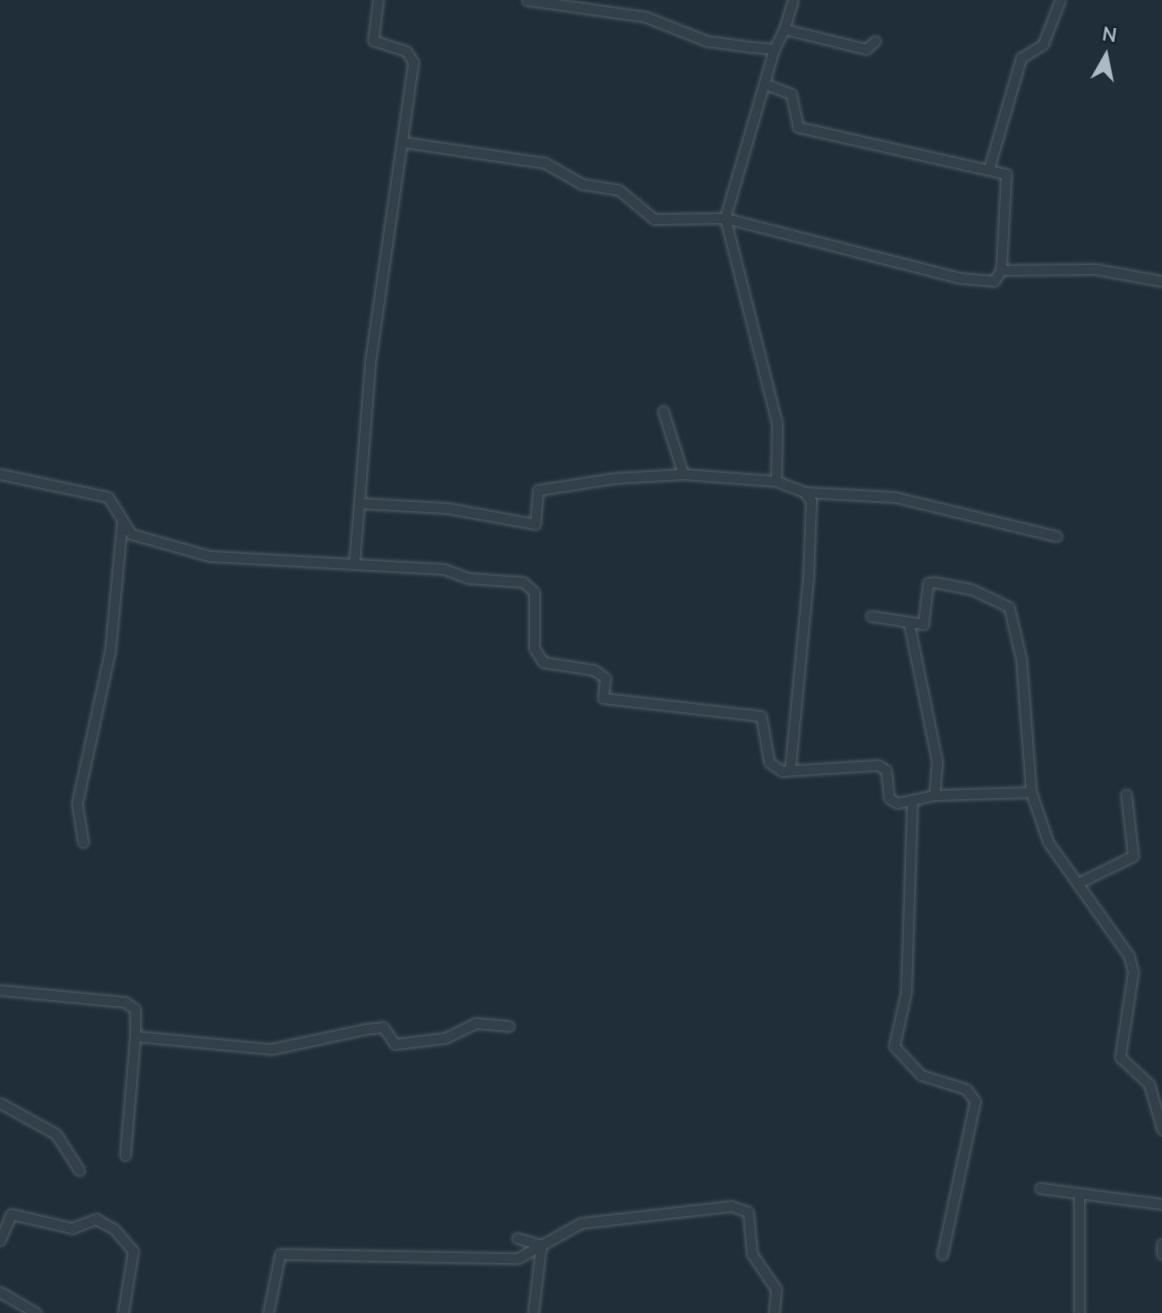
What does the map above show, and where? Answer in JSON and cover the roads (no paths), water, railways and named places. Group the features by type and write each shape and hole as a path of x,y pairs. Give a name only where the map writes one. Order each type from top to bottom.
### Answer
{"street":[{"path":"354,564 365,400 413,62 406,51 373,40 378,0"},
{"path":"527,0 646,16 708,41 775,50"},
{"path":"776,481 777,424 725,218 768,85 775,50 793,0"},
{"path":"989,168 1021,58 1043,44 1060,0"},
{"path":"784,29 866,49 875,41"},
{"path":"403,142 545,163 582,184 620,190 654,219 725,218 961,278 994,281 1001,270 1007,179 989,168 798,127 791,93 768,85"},
{"path":"1001,270 1082,268 1162,281"},
{"path":"663,411 683,474"},
{"path":"0,474 108,497 131,534 156,544 210,556 354,564 523,582 534,592 534,648 543,662 594,670 605,678 603,698 761,716 769,762 790,770 878,765 886,769 889,798 912,802 934,795 1031,792"},
{"path":"359,503 447,508 535,524 542,488 683,474 776,481 804,492 907,499 1056,536"},
{"path":"790,770 808,578 811,501 804,492"},
{"path":"83,842 77,803 110,651 122,522"},
{"path":"871,617 923,624 928,583 934,582 990,595 1013,613 1031,792 1048,842 1129,956 1133,972 1120,1057 1149,1084 1162,1129"},
{"path":"909,624 937,762 934,795"},
{"path":"1078,883 1133,856 1126,794"},
{"path":"912,802 906,992 894,1046 921,1075 966,1089 975,1101 942,1255"},
{"path":"0,990 125,1002 135,1009 125,1155"},
{"path":"135,1036 271,1049 383,1027 395,1044 446,1038 476,1023 509,1026"},
{"path":"0,1103 56,1134 79,1170"},
{"path":"1040,1188 1162,1204"},
{"path":"1079,1194 1079,1313"},
{"path":"268,1313 280,1254 518,1258 582,1223 746,1207 752,1254 776,1289 774,1313"},
{"path":"0,1240 11,1214 72,1228 96,1219 114,1229 133,1251 123,1313"},
{"path":"517,1238 541,1245"},
{"path":"1162,1244 1162,1254"},
{"path":"533,1313 541,1245"},
{"path":"0,1292 36,1313"}]}
